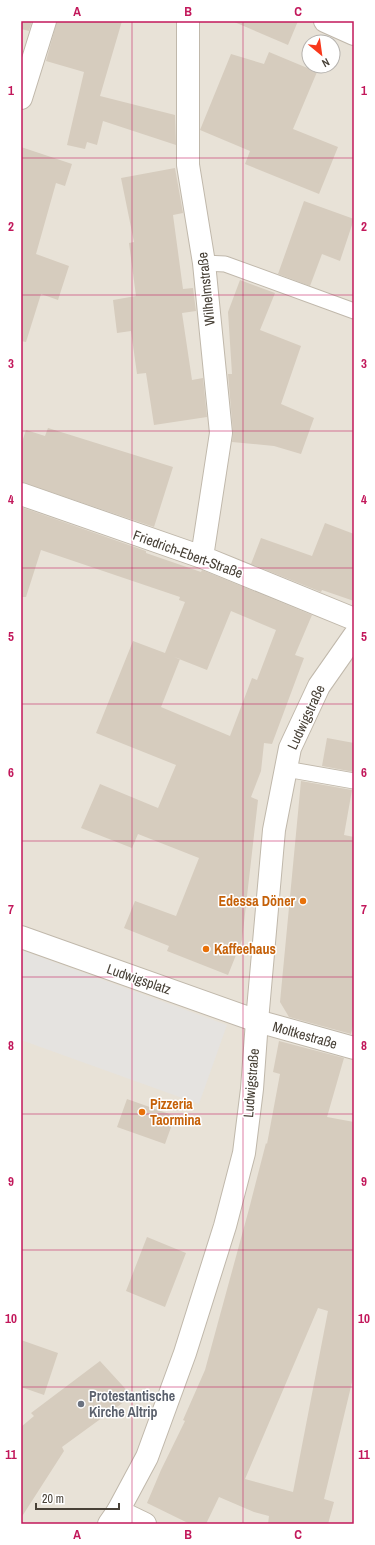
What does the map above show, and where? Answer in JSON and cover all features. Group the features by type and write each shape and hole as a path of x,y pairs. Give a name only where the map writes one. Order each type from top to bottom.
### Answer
{"street":[{"path":"21,98 44,21"},
{"name":"Wilhelmstraße","path":"188,21 188,165 204,263 221,433 202,557"},
{"path":"325,21 354,34"},
{"name":"Friedrich-Ebert-Straße","path":"21,494 202,557 354,619"},
{"name":"Ludwigstraße","path":"114,1518 150,1449 185,1353 225,1226 244,1153 252,1089 274,830 290,748 319,686 354,636"},
{"name":"Ludwigsplatz","path":"21,937 257,1021"},
{"name":"Moltkestraße","path":"257,1021 354,1048"},
{"path":"114,1518 145,1524"}],"lane":[{"path":"204,263 225,264 354,312"},
{"path":"286,769 354,781"}],"shaded area":[{"path":"21,21 354,21 354,1524 21,1524"},
{"path":"21,950 227,1025 199,1104 21,1040"}],"building":[{"path":"21,21 32,21 29,31 21,29"},
{"path":"57,21 122,21 100,96 175,115 176,145 103,121 97,145 87,142 85,149 67,145 84,72 46,61"},
{"path":"232,21 298,21 288,45"},
{"path":"269,52 301,65 301,74 316,74 293,129 338,147 319,194 245,164 250,151 200,130 231,54 264,64"},
{"path":"21,147 72,164 65,186 56,183 36,254 69,266 58,300 41,294 26,342 21,341"},
{"path":"175,168 183,213 173,215 183,289 193,288 196,311 182,313 192,380 203,378 207,417 154,425 146,373 137,374 131,331 117,333 113,300 136,296 129,243 134,242 121,178"},
{"path":"304,201 354,219 340,261 322,254 310,286 278,274"},
{"path":"240,280 275,293 260,330 301,346 281,404 314,418 301,454 274,446 232,442 233,432 228,374 232,374 228,312"},
{"path":"48,428 173,467 154,527 21,482 21,445 26,430 45,436"},
{"path":"21,507 146,551 146,553 201,572 202,570 312,615 295,655 304,658 272,744 264,743 261,771 251,797 258,800 242,940 228,975 167,951 169,946 124,928 135,901 176,916 199,858 138,834 132,848 81,828 100,784 158,808 176,765 96,733 133,641 165,653 185,602 179,600 180,597 41,550 26,597 21,597","holes":["231,611 276,630 257,680 252,678 230,736 161,707 180,659 207,670"]},
{"path":"325,523 354,534 354,601 322,590 321,592 251,564 261,538 312,556"},
{"path":"327,738 354,743 354,772 322,766"},
{"path":"301,781 352,790 344,835 354,837 354,1022 351,1034 289,1017 280,1002"},
{"path":"279,1041 344,1058 327,1117 354,1122 354,1374 324,1499 334,1502 328,1524 268,1524 269,1516 254,1512 219,1497 206,1524 190,1524 147,1503 185,1421 183,1420 205,1370 266,1143 267,1144 280,1074 273,1072","holes":["318,1308 328,1311 293,1492 245,1479"]},
{"path":"127,1099 175,1116 165,1144 117,1127"},
{"path":"147,1237 186,1253 165,1307 126,1291"},
{"path":"21,1340 58,1353 44,1395 21,1387"},
{"name":"Protestantische Kirche Altrip","path":"100,1361 132,1396 62,1447 64,1451 21,1518 21,1427 34,1416 31,1413"}],"place":[{"name":"Edessa Döner","path":"303,901"},
{"name":"Kaffeehaus","path":"206,949"},
{"name":"Pizzeria Taormina","path":"142,1112"},
{"name":"Protestantische Kirche Altrip","path":"81,1404"}]}
